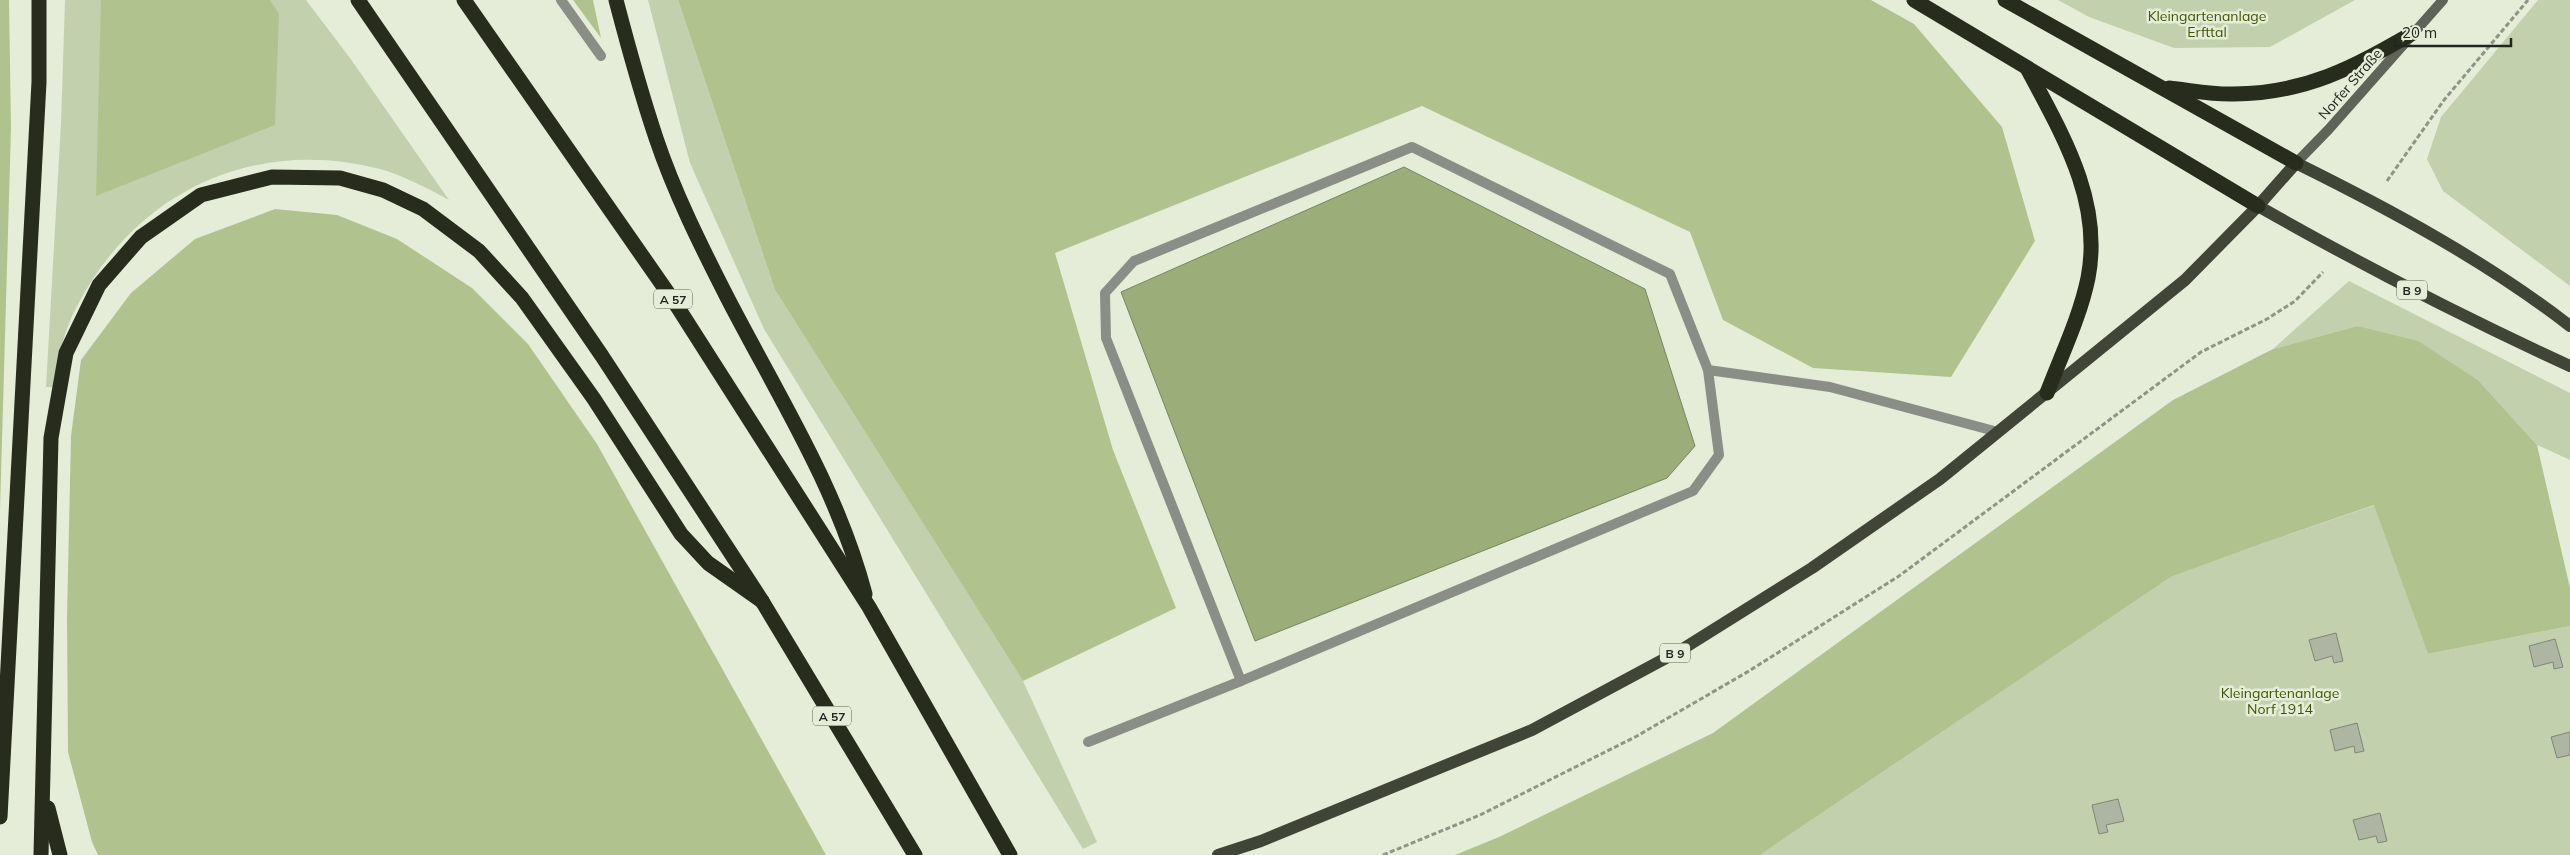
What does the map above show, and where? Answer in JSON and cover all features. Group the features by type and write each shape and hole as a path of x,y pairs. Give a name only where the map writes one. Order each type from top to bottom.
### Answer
{"highway":[{"path":"0,817 39,82 39,0"},
{"name":"A 57","path":"358,0 602,356 762,602 915,855"},
{"name":"A 57","path":"464,0 675,303 869,607 1010,855"},
{"path":"616,0 656,139 683,203 727,296 788,406 834,501 855,554 869,607"},
{"path":"1914,0 2258,206"},
{"path":"2005,0 2296,163"},
{"path":"2163,87 2232,94 2274,92 2316,82 2355,66 2414,33"},
{"path":"2026,67 2078,168 2088,203 2090,227 2091,250 2088,279 2047,393"},
{"path":"41,855 51,438 66,353 99,285 141,237 201,195 272,177 340,178 383,190 423,209 480,251 522,298 557,347 681,534 708,563 762,602"},
{"path":"42,765 50,820 60,855"}],"main road":[{"name":"Norfer Straße","path":"2296,163 2329,129 2443,0"},
{"path":"2296,163 2373,201 2529,294 2570,326"},
{"name":"B 9","path":"1218,855 1261,841 1532,730 1681,650 1812,568 1940,479 2185,280 2258,206 2296,163"},
{"name":"B 9","path":"2258,206 2338,251 2467,318 2570,366"}],"lane":[{"path":"561,0 601,56"},
{"path":"1088,742 1241,681 1693,491 1719,454 1708,370 1670,274 1412,147 1134,261 1105,293 1106,338 1241,681"},
{"path":"1708,370 1830,388 1998,432"}],"path":[{"path":"2373,201 2444,100 2528,0"},
{"path":"1382,855 1480,815 1637,736 1758,666 1899,576 2201,352 2266,319 2295,301 2319,278 2338,251"}],"green space":[{"path":"65,0 306,0 350,58 449,200 389,172 333,161 288,160 244,168 203,183 165,204 131,233 101,267 76,308 64,337 53,387 46,387 61,123"},
{"path":"648,0 678,0 775,290 1023,681 1097,842 1083,849 764,329 690,163"},
{"name":"Kleingartenanlage Erfttal","path":"2058,0 2355,0 2270,47 2174,48 2089,17"},
{"path":"2538,0 2570,0 2570,286 2443,191 2427,159 2441,117"},
{"path":"2349,281 2570,393 2570,460 2537,445 2479,381 2357,326 2273,349"},
{"name":"Kleingartenanlage Norf 1914","path":"2375,505 2428,654 2570,626 2570,855 1760,855 2171,577"}],"shaded area":[{"path":"0,0 9,0 11,129 0,510"},
{"path":"101,0 270,0 279,14 275,125 96,196"},
{"path":"573,0 593,0 601,38"},
{"path":"678,0 1871,0 1914,24 2002,127 2035,241 1951,377 1813,368 1723,320 1690,232 1422,106 1055,253 1113,450 1176,608 1023,681 775,290"},
{"path":"1404,167 1645,289 1695,446 1667,478 1255,641 1121,292"},
{"path":"275,209 337,215 397,239 472,288 528,344 597,444 826,855 98,855 92,842 68,752 67,617 71,436 81,360 131,293 195,239"},
{"path":"2357,326 2418,341 2479,381 2537,445 2570,588 2570,626 2428,654 2374,505 2171,577 1760,855 1455,855 1499,837 1713,733 2173,400 2273,349"}],"building":[{"path":"2336,633 2343,661 2334,663 2332,656 2315,661 2309,640"},
{"path":"2555,639 2563,667 2554,669 2553,662 2534,667 2529,646"},
{"path":"2357,723 2364,751 2355,753 2354,746 2335,751 2330,730"},
{"path":"2570,732 2570,755 2557,758 2551,737"},
{"path":"2118,799 2124,821 2106,825 2108,832 2099,834 2092,805"},
{"path":"2380,813 2387,841 2378,843 2376,836 2359,840 2353,820"}]}
